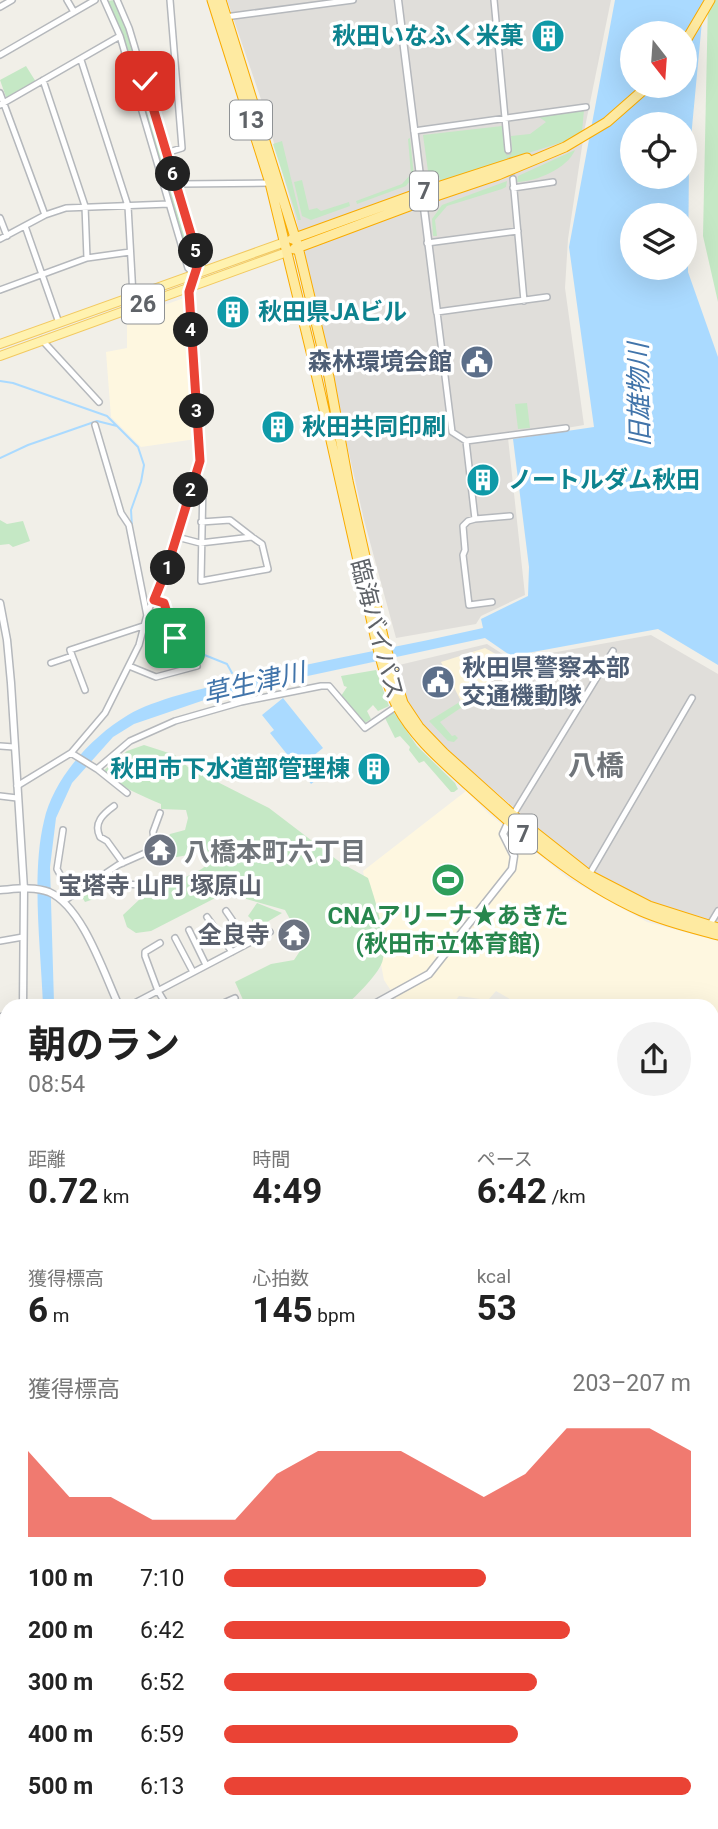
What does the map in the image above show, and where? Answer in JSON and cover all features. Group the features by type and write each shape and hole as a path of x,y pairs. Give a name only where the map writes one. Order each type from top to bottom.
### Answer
{"highway":[{"name":"13","path":"212,0 222,17 297,242"},
{"name":"13","path":"221,0 222,17 286,247"},
{"path":"697,22 710,0"},
{"name":"7","path":"286,247 565,147 607,122 634,98"},
{"name":"臨海バイパス","path":"297,242 329,377 381,645"},
{"name":"臨海バイパス","path":"286,247 386,665 397,706 407,722 428,748 511,818 589,875 649,906 711,928 718,935"},
{"name":"臨海バイパス","path":"386,665 403,703 419,727 556,862 600,890 643,912 711,928"}],"main road":[{"name":"26","path":"0,344 194,274 286,247"},
{"name":"26","path":"0,355 190,287 286,247"}],"street":[{"path":"67,0 74,12"},
{"path":"0,55 95,0"},
{"path":"104,0 120,36 188,268 194,274"},
{"path":"16,786 73,754 105,713 139,645 177,537 194,483 200,452 190,287 199,261 129,28 117,0"},
{"path":"166,153 181,148 170,0"},
{"path":"222,17 353,0"},
{"path":"398,0 453,432 466,441 566,428"},
{"path":"494,0 508,150"},
{"path":"0,7 9,1"},
{"path":"2,104 120,36"},
{"path":"81,60 128,205 133,296"},
{"path":"43,80 85,206 87,258"},
{"path":"0,93 45,215"},
{"path":"414,131 586,107"},
{"path":"513,179 524,301"},
{"path":"513,188 553,182"},
{"path":"181,184 270,183"},
{"path":"0,239 45,215 66,208 169,204"},
{"path":"0,218 7,236"},
{"path":"25,226 59,323"},
{"path":"427,243 518,231"},
{"path":"0,290 87,258 130,251"},
{"path":"437,312 547,297"},
{"path":"42,340 99,402"},
{"path":"95,425 121,513 130,525 150,608"},
{"path":"466,441 475,519"},
{"path":"194,483 203,482 201,522 200,543 201,581 268,569 262,544 230,520 201,522"},
{"path":"492,602 470,605 463,555 466,550 464,526 475,519 510,516"},
{"path":"177,537 200,543 252,537"},
{"path":"0,603 7,640 16,786 27,889 23,937 23,999"},
{"path":"150,608 164,603 175,638 186,635"},
{"path":"85,690 70,650 144,626"},
{"path":"384,999 429,974 512,869 514,856 503,834 613,651"},
{"path":"51,663 72,656"},
{"path":"129,666 156,677 197,666"},
{"path":"94,767 146,732 241,702 329,687 365,728 397,706"},
{"path":"589,875 692,698"},
{"path":"0,746 14,747"},
{"path":"73,754 127,793"},
{"path":"0,796 17,798"},
{"path":"114,806 100,818 96,829 122,863"},
{"path":"64,901 122,863 155,847 153,832 160,813"},
{"path":"63,830 57,869 72,896"},
{"path":"108,872 122,884 143,885 174,877"},
{"path":"0,890 38,889 64,901 89,940 116,999"},
{"path":"226,911 248,943"},
{"path":"711,928 718,911"},
{"path":"208,917 232,952"},
{"path":"188,930 206,965"},
{"path":"143,999 270,932"},
{"path":"0,941 23,937"},
{"path":"175,938 193,972"},
{"path":"160,943 145,952 163,999"}],"shaded area":[{"path":"227,0 611,0 585,127 568,239 565,288 584,425 508,438 525,595 481,616 476,624 396,638 364,520 297,223 263,105"},
{"path":"187,297 196,439 141,447 111,417 106,352 127,348 127,318"},
{"path":"651,635 718,674 718,924 648,902 581,865 434,739 407,702 395,666 487,644 512,660"},
{"path":"466,791 489,814 569,879 647,922 718,941 718,999 510,999 496,991 489,999 459,996 457,999 396,999 384,980 363,871"}],"green space":[{"path":"114,0 128,28 196,258 187,260 108,6 108,1"},
{"path":"708,0 718,0 718,302 703,236"},
{"path":"26,66 36,82 6,97 0,80"},
{"path":"584,110 582,132 569,140 440,181 439,176 428,171 423,135 502,126 505,152 512,151 511,136 530,134 546,122 539,117"},
{"path":"410,138 414,176 406,186 357,204 356,201 402,184 411,174"},
{"path":"282,141 301,220 298,220 273,144"},
{"path":"575,150 566,163 550,173 533,180 517,182 518,176"},
{"path":"302,180 309,210 317,208 321,211 349,202 350,206 311,220 302,216 294,182"},
{"path":"507,181 506,187 502,189 447,206 435,220 437,236 433,236 432,219 442,205"},
{"path":"527,403 530,428 518,429 515,404"},
{"path":"0,520 7,524 23,521 30,541 13,547 9,544 0,545"},
{"path":"376,670 389,706 378,711 373,705 367,711 371,719 363,724 341,696 347,687 344,686 341,676"},
{"path":"466,698 468,703 440,722 452,736 458,738 454,742 448,741 429,721"},
{"path":"393,711 417,746 458,789 451,792 424,761 419,763 400,736 395,738 385,718"},
{"path":"144,745 175,755 188,767 269,808 341,863 368,878 382,929 383,959 373,978 353,999 243,999 235,982 271,964 294,960 304,945 285,910 225,893 151,931 136,933 127,927 123,915 143,897 157,888 195,873 215,858 211,851 171,858 165,849 165,843 170,834 185,830 188,818 186,810 161,809 161,804 123,786 103,771 127,751"},
{"path":"107,873 114,879 97,898 85,902 79,892"},
{"path":"257,903 282,913 262,925 262,931 250,937 247,932 252,927 252,920 248,916"}],"sand":[{"path":"485,648 508,661 509,668 461,701 441,662"}],"water":[{"path":"615,0 704,0 697,74 697,21 620,21 620,98 695,98 693,112 620,112 620,189 689,189 689,203 620,203 620,280 691,280 718,357 718,665 658,629 511,656 485,638 219,695 134,724 113,737 72,783 56,818 50,867 54,999 43,999 37,888 40,842 49,805 76,760 114,724 151,704 264,674 483,628 481,619 528,596 529,567 513,439 594,427 569,247"},
{"path":"283,698 323,748 298,768 270,733 274,730 262,715"},
{"path":"319,755 330,769 311,784 301,770"}],"waterway":[{"path":"0,381 13,383 107,416 138,447 144,465 131,510 132,527"},
{"path":"0,458 28,445 97,421 117,426"},
{"name":"草生津川","path":"150,611 158,632 173,654 197,652 227,664 232,673"}],"tunnel":[{"path":"508,150 513,179"}],"place":[{"name":"秋田いなふく米菓","path":"548,36"},
{"name":"秋田県JAビル","path":"233,312"},
{"name":"森林環境会館","path":"477,362"},
{"name":"秋田共同印刷","path":"278,427"},
{"name":"ノートルダム秋田","path":"483,480"},
{"name":"秋田県警察本部 交通機動隊","path":"438,682"},
{"name":"秋田市下水道部管理棟","path":"374,769"},
{"name":"宝塔寺 山門 塚原山","path":"160,850"},
{"name":"CNAアリーナ★あきた (秋田市立体育館)","path":"448,880"},
{"name":"全良寺","path":"294,935"}],"district":[{"name":"八橋","path":"596,765"},
{"name":"八橋本町六丁目","path":"275,852"}],"route":[{"path":"145,81 199,261 189,292 200,461 167,568 154,600 164,603 175,638"}],"water label":[{"name":"旧雄物川","path":"639,395"}]}
